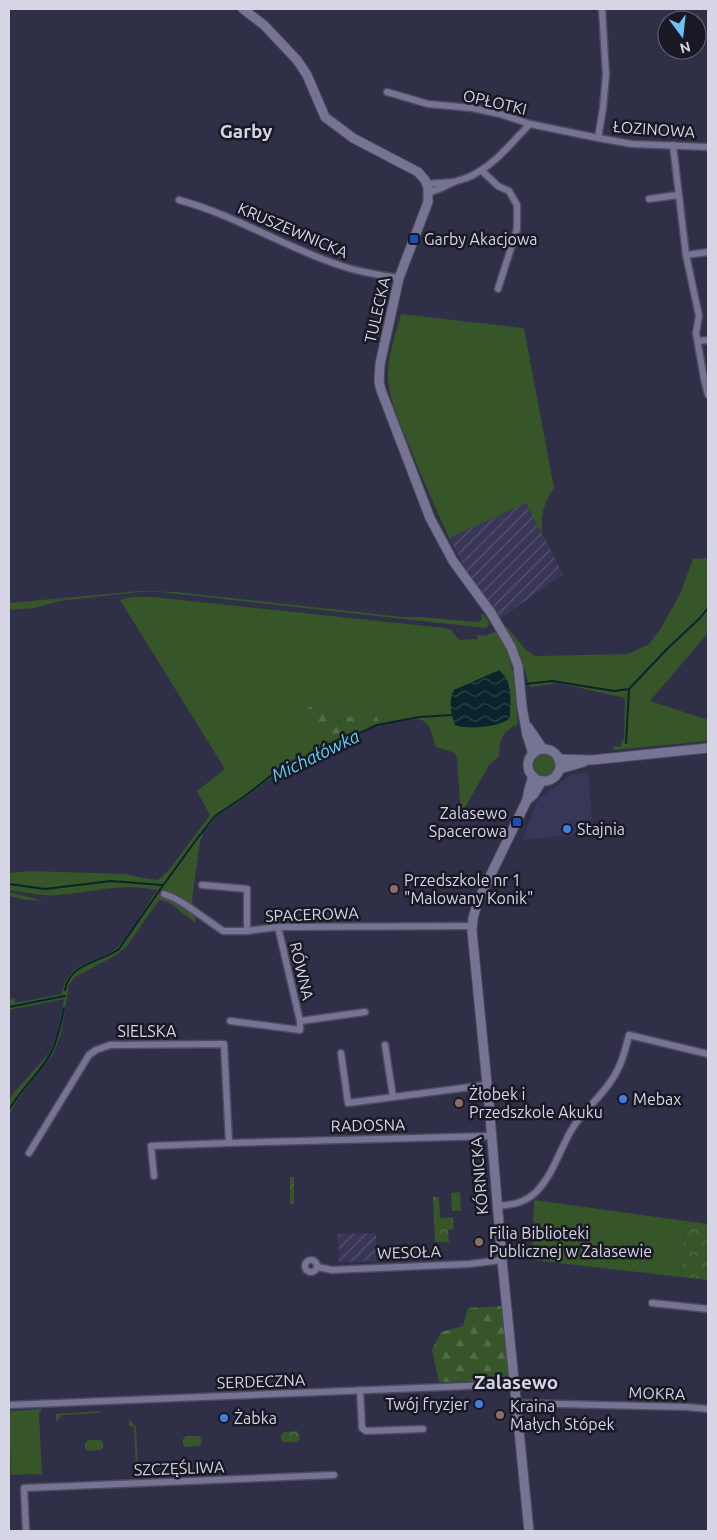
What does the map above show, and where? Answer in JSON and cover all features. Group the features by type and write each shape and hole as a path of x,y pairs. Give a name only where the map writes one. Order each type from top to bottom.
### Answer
{"street":[{"path":"243,9 264,25 297,60 307,75 325,117 353,138 418,172 428,188 443,188 469,177 499,157 530,124"},
{"path":"598,138 606,74 602,9"},
{"name":"OPŁOTKI","path":"387,92 428,104 472,108 500,114 530,124 598,138"},
{"name":"ŁOZINOWA","path":"598,138 632,144 708,147"},
{"path":"673,146 686,255 699,316 696,333 708,395"},
{"path":"480,170 498,186 509,191 517,205 517,229 498,289"},
{"name":"TULECKA","path":"428,188 427,204 399,278 380,364 379,382 382,396 430,518 453,561 491,613 511,646 519,676 526,724"},
{"path":"649,199 678,195"},
{"name":"KRUSZEWNICKA","path":"179,200 211,210 338,265 366,273 399,278"},
{"path":"686,255 708,252"},
{"path":"698,341 708,340"},
{"path":"526,724 543,749"},
{"path":"526,724 527,736 533,754"},
{"path":"559,759 592,760 708,748"},
{"path":"543,749 553,751 559,759 560,769 551,779 542,781 530,773 528,764 533,754 543,749"},
{"path":"560,769 592,760"},
{"name":"KÓRNICKA","path":"529,1531 472,926 474,910 527,800 533,776"},
{"name":"KÓRNICKA","path":"527,800 534,794 542,781"},
{"path":"202,885 247,889 247,930"},
{"name":"SPACEROWA","path":"164,894 186,905 223,931 278,927 472,926"},
{"name":"RÓWNA","path":"230,1021 300,1030 300,1021 278,927"},
{"name":"RÓWNA","path":"300,1021 365,1012"},
{"path":"497,1206 511,1205 524,1201 543,1184 573,1128 615,1075 624,1054 629,1035 708,1054"},
{"name":"SIELSKA","path":"29,1154 89,1055 96,1050 110,1045 224,1044 229,1143"},
{"path":"385,1045 393,1097"},
{"path":"341,1053 348,1103 486,1085"},
{"name":"RADOSNA","path":"154,1176 152,1146 491,1136"},
{"name":"WESOŁA","path":"317,1267 332,1270 469,1264 502,1260"},
{"path":"652,1303 708,1309"},
{"name":"SERDECZNA","path":"9,1405 514,1384"},
{"path":"360,1390 362,1428 366,1431 423,1429"},
{"name":"MOKRA","path":"516,1403 708,1409"},
{"name":"SZCZĘŚLIWA","path":"26,1531 24,1488 334,1475"}],"shaded area":[{"path":"526,503 563,574 501,618 468,573 449,538"},
{"path":"588,772 592,820 580,821 582,833 522,840 538,799 571,775"},
{"path":"376,1233 376,1261 339,1262 338,1234"}],"green space":[{"path":"401,314 524,328 554,488 544,510 542,534 526,503 449,538 423,479 390,395 389,362"},
{"path":"708,558 708,633 650,701 708,720 708,741 613,750 613,747 621,746 622,740 624,740 625,698 558,683 530,687 523,663 506,626 526,650 535,656 628,654 649,644 661,628 680,594 693,559"},
{"path":"139,591 177,592 403,617 476,622 482,620 481,615 484,614 490,624 485,628 160,592 139,592 60,601 34,608 9,610 9,603"},
{"path":"132,597 152,597 445,628 451,630 459,640 478,639 477,635 486,636 494,632 497,633 508,651 514,678 518,724 508,730 503,736 499,756 489,765 461,815 455,753 436,747 429,726 422,720 416,719 378,725 278,772 245,798 217,816 202,834 192,900 194,909 167,893 138,887 111,888 53,895 9,890 9,873 30,871 125,874 158,880 169,870 210,815 197,791 225,769 120,600","holes":["499,671 509,683 491,726 462,727 455,725 452,708 454,690","327,701 335,719 342,724 378,722 352,732 328,746"]},
{"path":"327,701 335,719 342,724 348,717 375,713 379,722 352,732 328,746 307,708"},
{"path":"545,754 553,757 556,765 553,773 545,776 537,773 534,765 537,757"},
{"path":"9,892 44,901 9,896"},
{"path":"154,894 170,897 194,912 196,923 168,902 159,900 127,946 116,955 75,977 69,985 61,1034 53,1054 18,1099 9,1115 9,1102 12,1095 50,1052 58,1031 64,999 9,1010 9,1000 15,998 15,1003 62,994 66,981 72,972 84,964 106,955 119,946 133,928"},
{"path":"290,1177 294,1177 294,1204 290,1204"},
{"path":"460,1192 461,1211 452,1211 451,1193"},
{"path":"433,1197 439,1197 440,1218 453,1217 454,1229 448,1230 449,1242 435,1242"},
{"path":"534,1200 686,1221 681,1277 532,1260"},
{"path":"686,1221 708,1224 708,1280 681,1277"},
{"path":"501,1306 510,1380 439,1382 432,1350 441,1332 463,1326 468,1308"},
{"path":"41,1409 39,1413 42,1475 11,1475 9,1411"},
{"path":"99,1411 100,1413 62,1415 56,1421 56,1414"},
{"path":"129,1419 136,1427 138,1471 136,1469 134,1427 129,1426"},
{"path":"297,1431 300,1439 297,1442 284,1442 281,1440 281,1435 284,1432"},
{"path":"186,1436 199,1436 202,1443 199,1446 186,1447 183,1444 183,1439"},
{"path":"88,1440 100,1440 103,1442 103,1447 101,1450 88,1451 85,1448 85,1443"}],"water":[{"path":"499,670 509,687 510,718 499,724 484,727 461,727 455,725 451,707 451,698 454,690"}],"waterway":[{"name":"Michałówka","path":"525,684 552,681 614,691 629,689 708,608"},
{"path":"626,743 629,689"},
{"name":"Michałówka","path":"159,891 215,816 277,771 377,725 419,717 453,715"},
{"path":"9,884 45,889 111,881 162,885"},
{"name":"Michałówka","path":"65,990 68,981 79,968 119,949 157,894"},
{"path":"9,1007 65,996"},
{"name":"Michałówka","path":"9,1110 51,1053 64,1008"}],"place":[{"name":"Garby Akacjowa","path":"414,239"},
{"name":"Zalasewo Spacerowa","path":"517,822"},
{"name":"Stajnia","path":"567,829"},
{"name":"Przedszkole nr 1 \"Malowany Konik\"","path":"394,889"},
{"name":"Mebax","path":"623,1099"},
{"name":"Żłobek i Przedszkole Akuku","path":"459,1103"},
{"name":"Filia Biblioteki Publicznej w Zalasewie","path":"479,1242"},
{"name":"Twój fryzjer","path":"479,1404"},
{"name":"Kraina Małych Stópek","path":"500,1415"},
{"name":"Żabka","path":"224,1418"}],"district":[{"name":"Garby","path":"246,131"},
{"name":"Zalasewo","path":"516,1382"}]}
